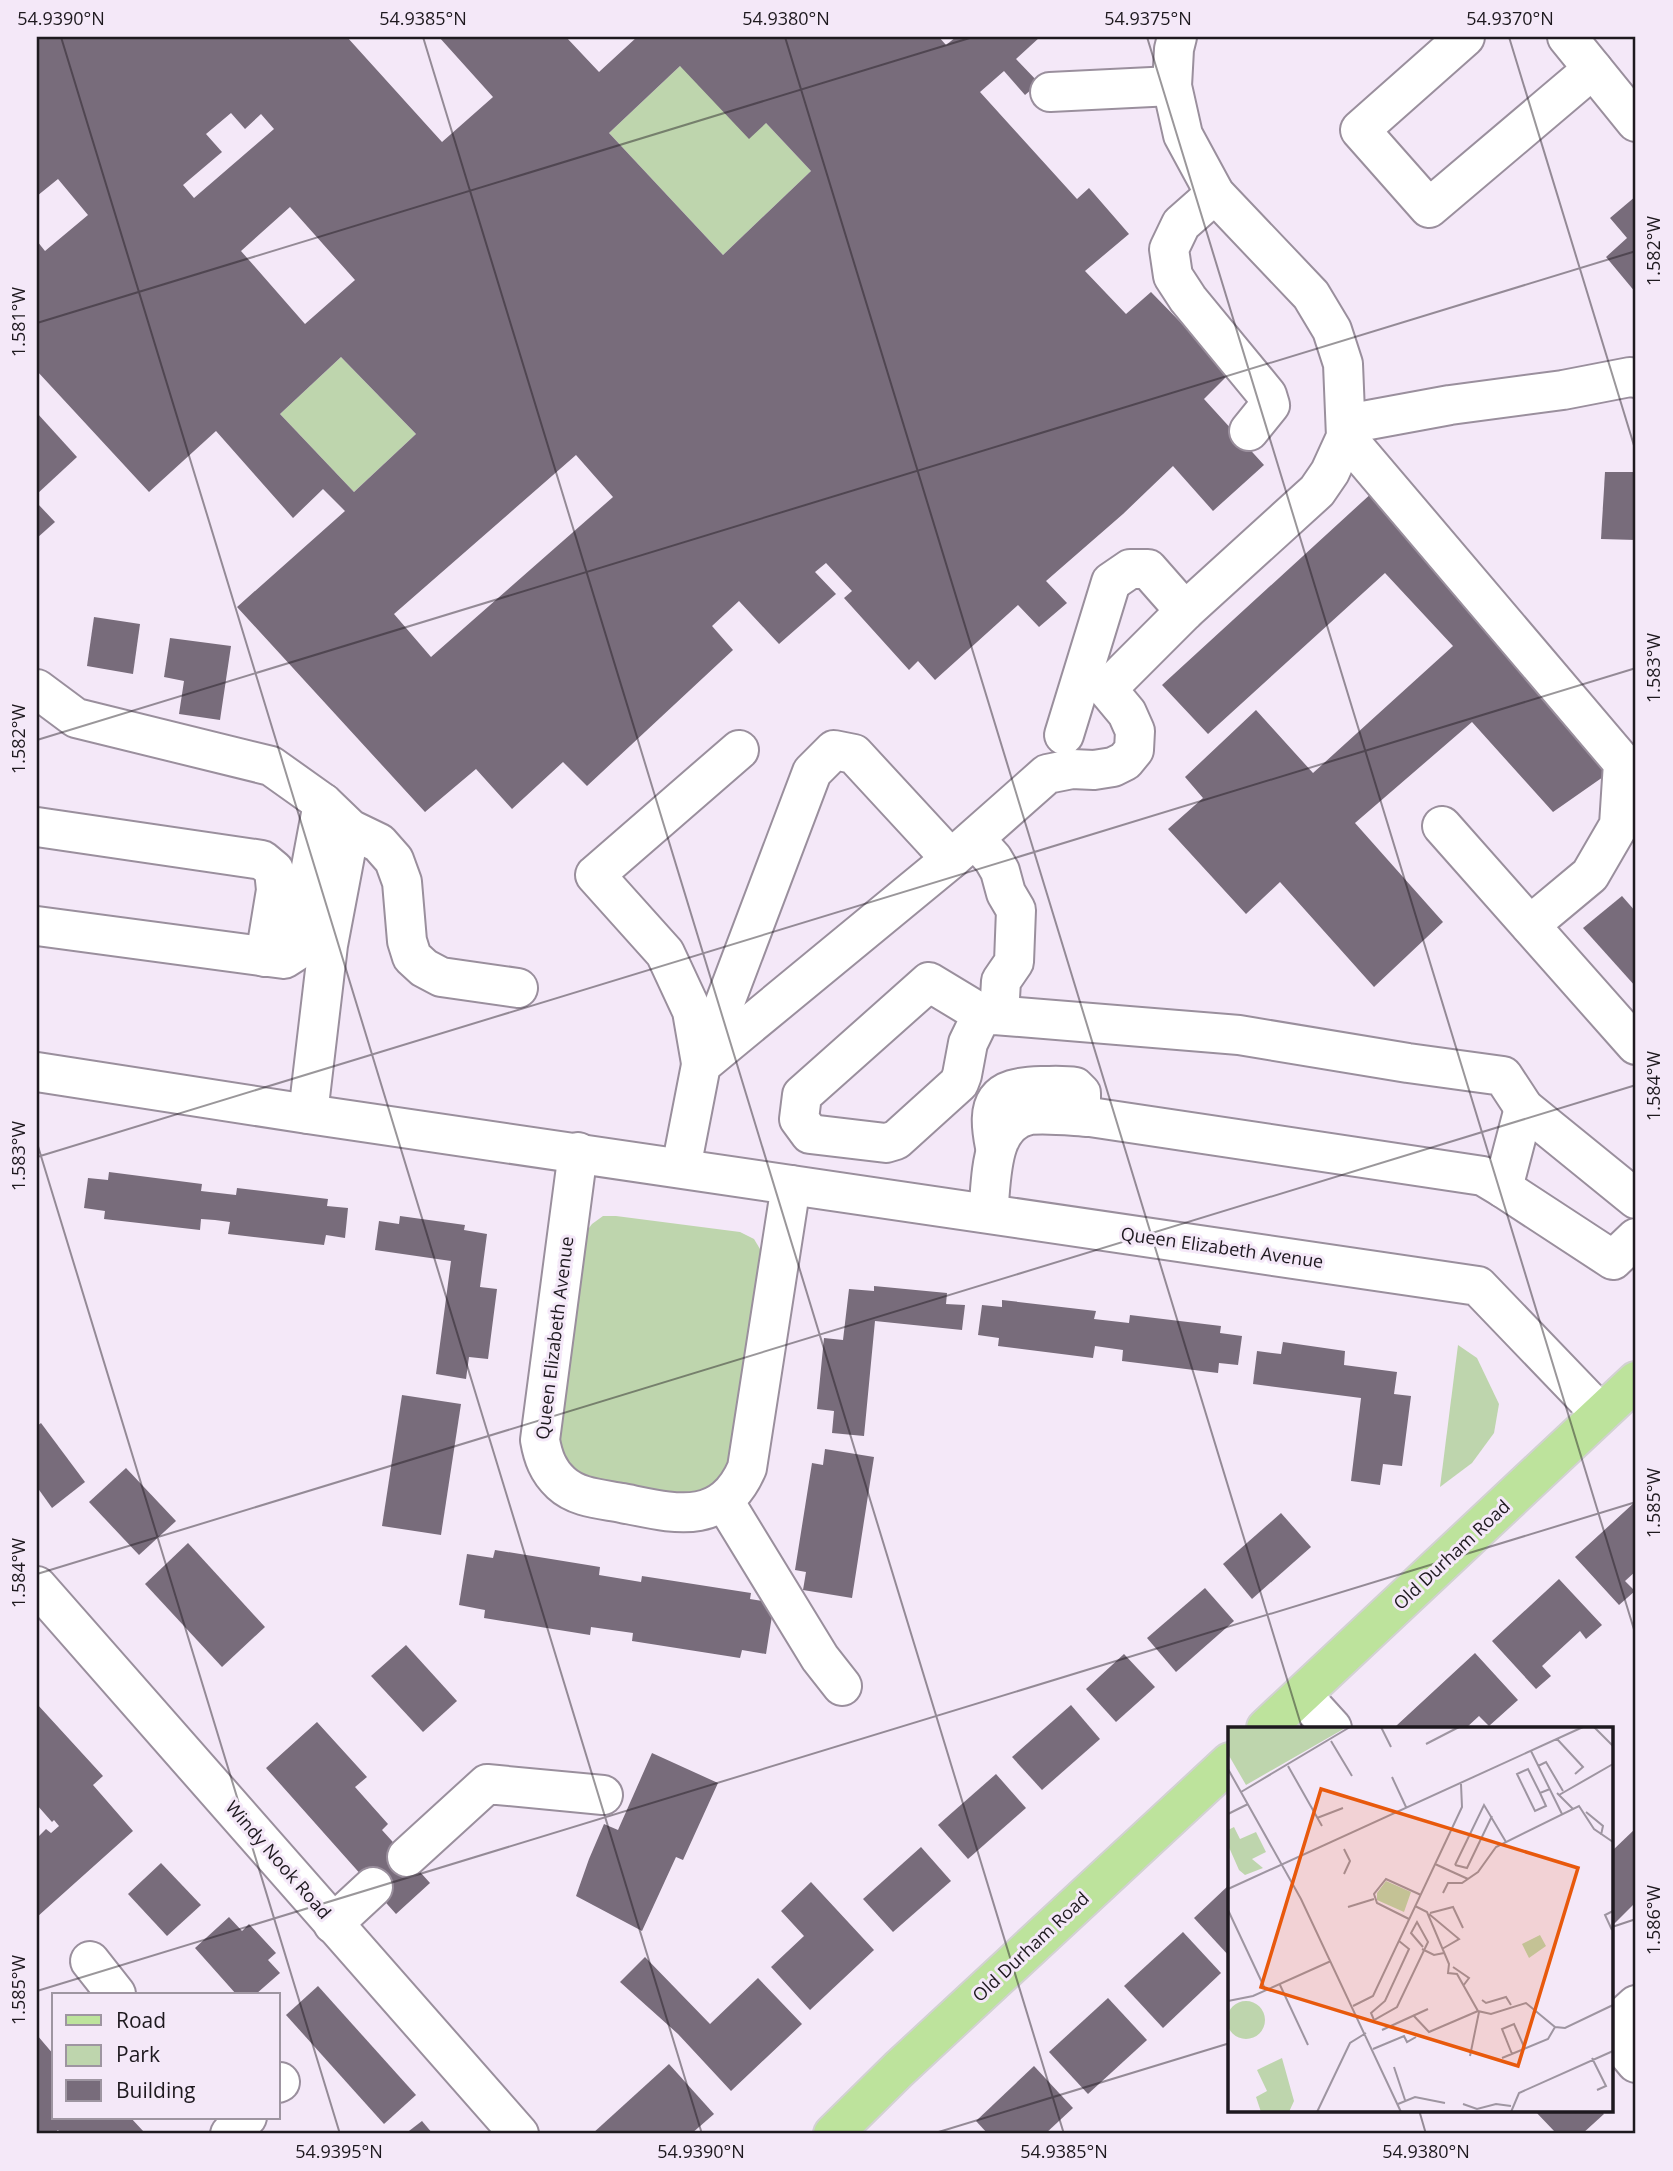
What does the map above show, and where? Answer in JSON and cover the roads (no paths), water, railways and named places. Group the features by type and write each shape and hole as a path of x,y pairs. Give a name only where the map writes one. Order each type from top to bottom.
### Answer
{"main road":[{"name":"Old Durham Road","path":"1267,1727 1636,1381"},
{"name":"Old Durham Road","path":"833,2134 1228,1764"}],"street":[{"path":"1064,735 1185,611 1317,491 1330,472 1347,430 1343,364 1332,330 1311,295 1215,194 1183,135 1172,86 1177,37"},
{"path":"1465,37 1360,130 1429,208 1593,69"},
{"path":"1567,37 1636,122"},
{"path":"1050,92 1172,86"},
{"path":"1215,194 1181,224 1169,249 1173,276 1188,299 1267,396 1270,405 1249,431"},
{"path":"1347,430 1450,405 1636,378"},
{"path":"1347,430 1623,763 1619,825 1590,875 1530,925"},
{"path":"701,1065 963,849 1047,774 1064,735 1111,582 1130,569 1148,569 1185,611"},
{"path":"37,689 76,718 271,766 336,816 379,843 394,860 402,882 407,941 412,957 441,977 518,988"},
{"path":"1047,774 1072,769 1113,767 1125,761 1134,750 1135,731 1127,713 1107,689"},
{"path":"701,1065 692,1011 665,953 595,876 739,750"},
{"path":"681,1168 701,1065 812,772 834,750 854,754 963,849 993,859 1000,871 1006,893 1016,910 1016,944 1014,961 994,1003 968,1043 959,1083 896,1140 886,1143 810,1134 799,1119 802,1095 929,982 994,1003 1240,1035 1503,1076 1524,1108 1636,1199"},
{"path":"37,926 284,959 295,952 336,816"},
{"path":"307,1114 328,945 336,816"},
{"path":"37,827 262,860 274,870 276,890 265,957"},
{"path":"1442,827 1636,1045"},
{"name":"Queen Elizabeth Avenue","path":"37,1072 1478,1286 1600,1413"},
{"path":"1503,1188 1524,1108"},
{"path":"988,1213 995,1147 1013,1123 1028,1115 1090,1117 1483,1176 1613,1260 1636,1238"},
{"name":"Queen Elizabeth Avenue","path":"578,1153 540,1440 544,1458 562,1484 578,1495 682,1514 705,1511 724,1501"},
{"path":"791,1185 747,1468 741,1481 724,1501 820,1658 842,1686"},
{"name":"Windy Nook Road","path":"37,1586 519,2134"},
{"path":"1301,1695 1331,1727"},
{"path":"407,1857 487,1784 603,1795"},
{"path":"333,1924 373,1887"},
{"path":"90,1961 115,1993"},
{"path":"1614,2025 1636,2005"},
{"path":"1614,2036 1636,2063"},
{"path":"217,2118 231,2134 246,2118"}]}
